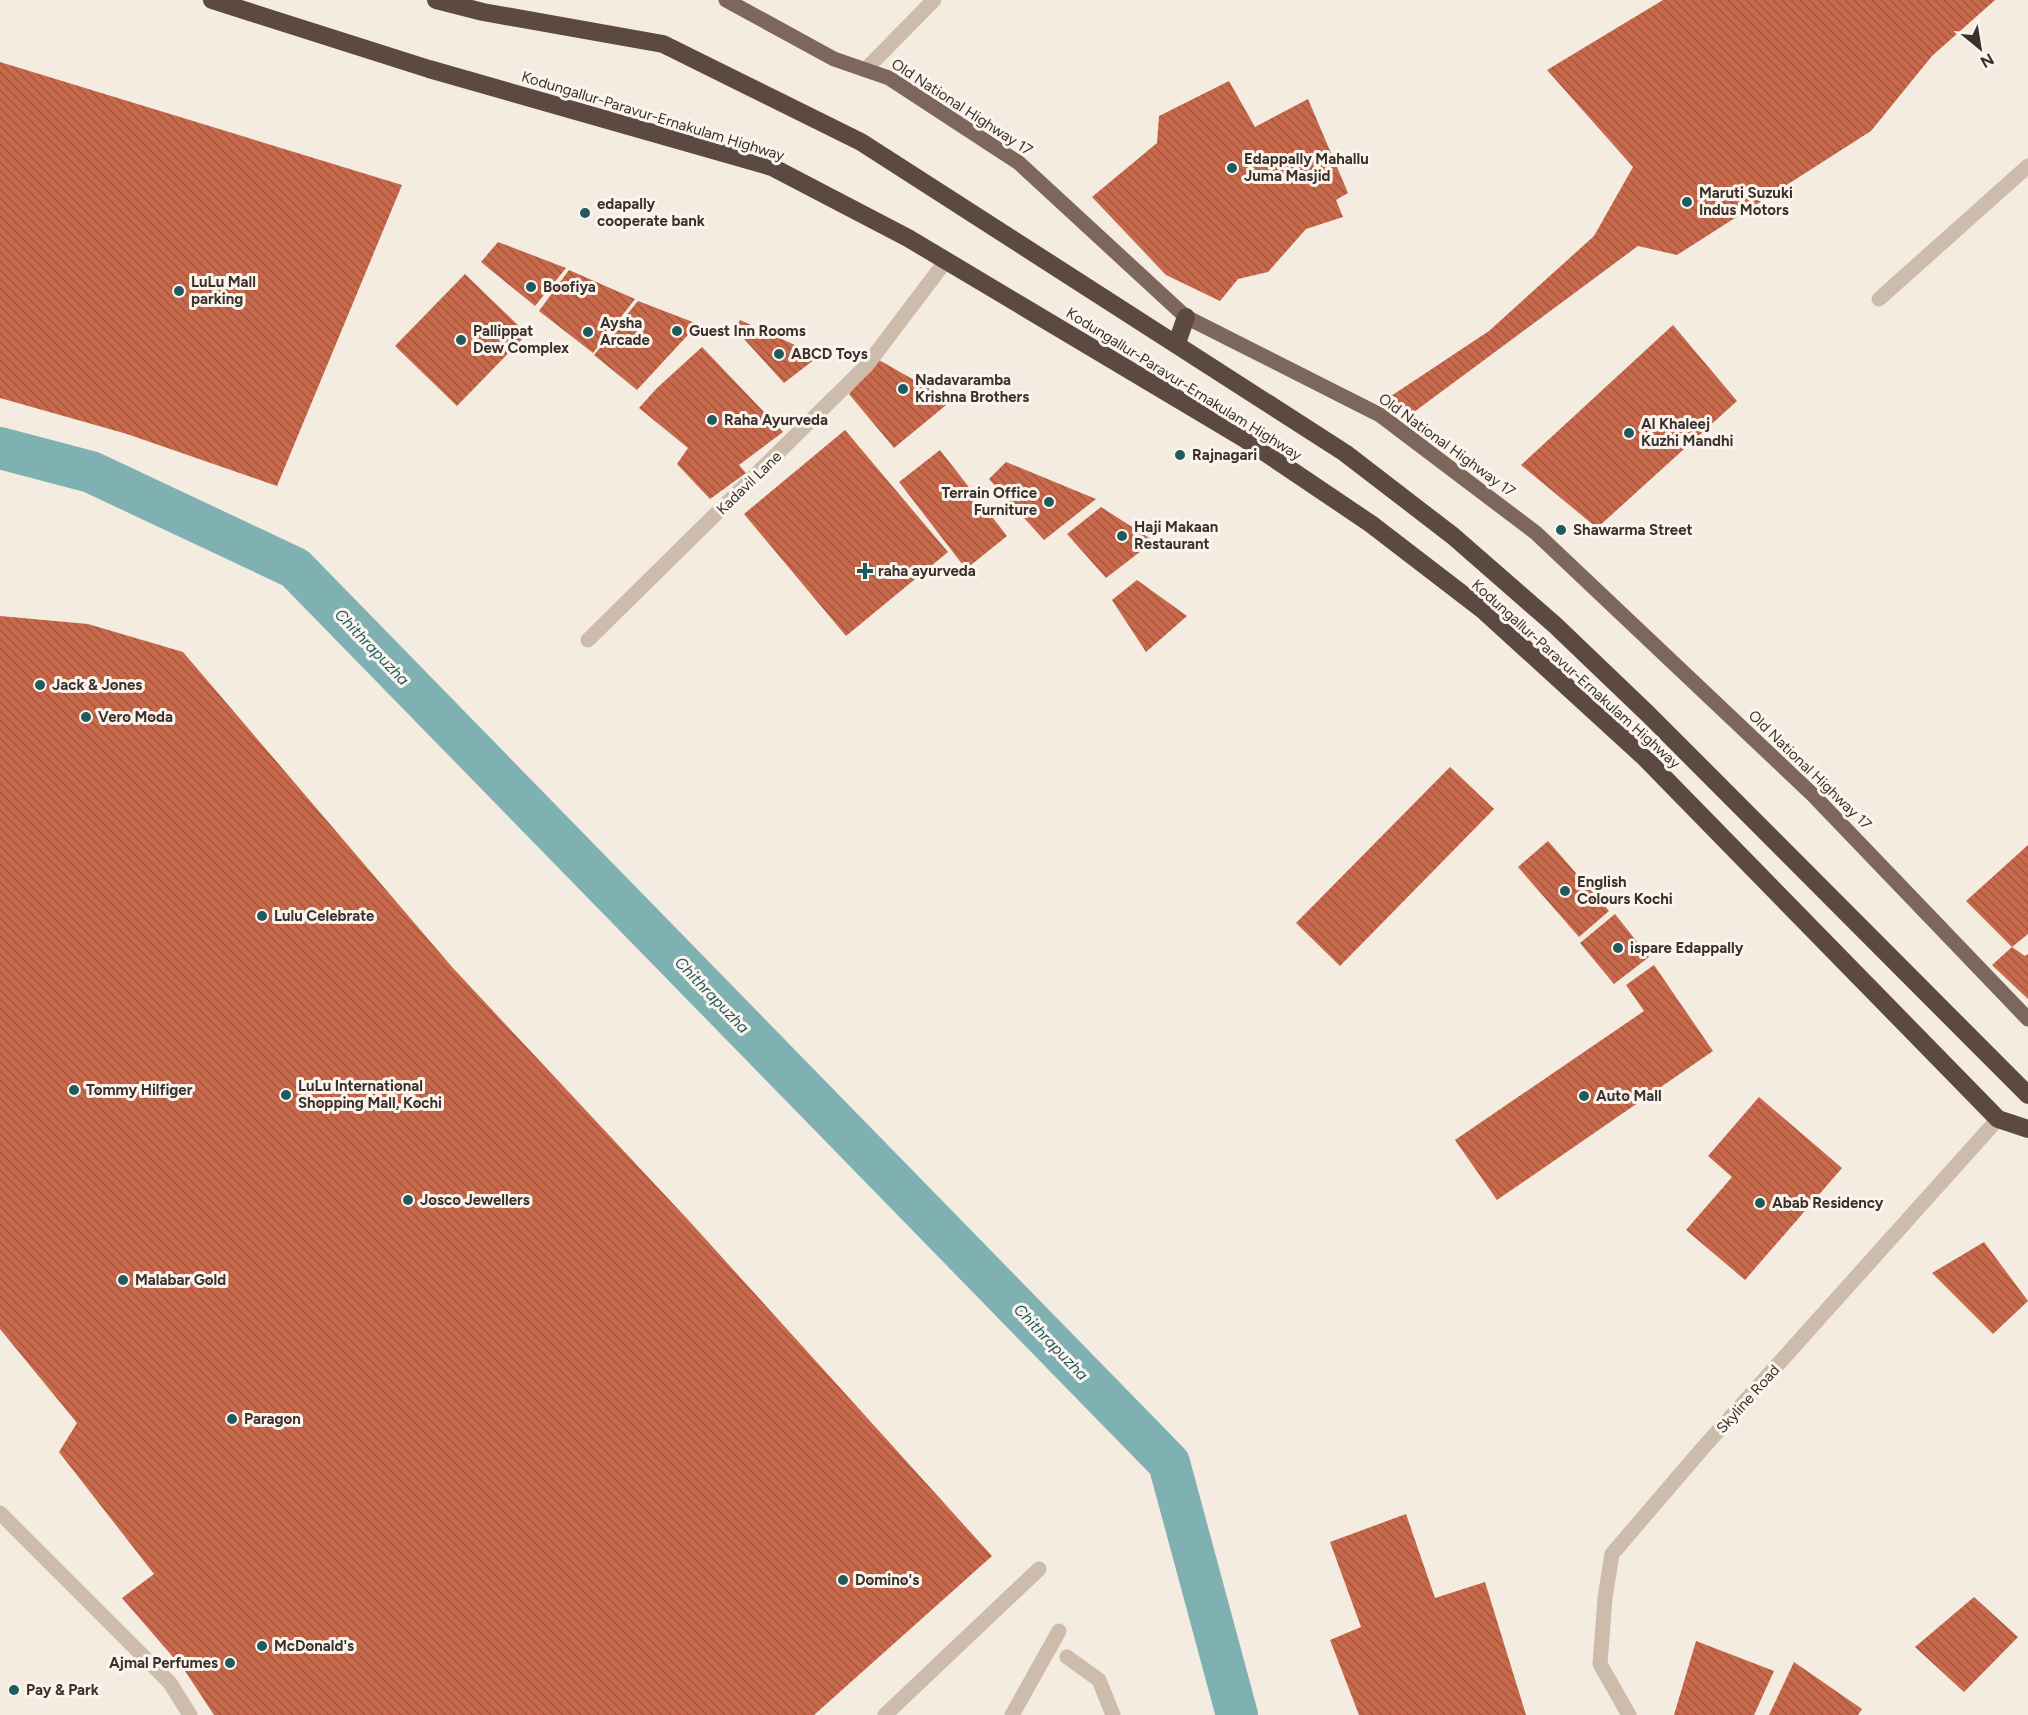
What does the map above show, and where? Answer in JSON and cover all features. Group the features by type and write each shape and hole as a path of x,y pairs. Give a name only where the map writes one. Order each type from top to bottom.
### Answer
{"highway":[{"name":"Kodungallur-Paravur-Ernakulam Highway","path":"212,0 429,69 772,167 908,238 1245,439 1371,524 1483,610 1643,756 1998,1119 2028,1129"},
{"name":"Kodungallur-Paravur-Ernakulam Highway","path":"436,0 483,12 663,44 861,142 1345,453 1453,536 1555,625 1649,715 2028,1095"},
{"path":"1177,343 1186,317"}],"main road":[{"name":"Old National Highway 17","path":"726,0 834,59 889,78 1019,163 1186,317 1380,415 1536,533 1813,795 2028,1019"}],"street":[{"path":"865,70 934,0"},
{"path":"1879,299 2028,166"},
{"name":"Kadavil Lane","path":"588,640 867,365 945,262"},
{"name":"Skyline Road","path":"1629,1715 1600,1664 1605,1598 1612,1554 1702,1449 1998,1119"},
{"path":"0,1513 170,1683 190,1715"},
{"path":"885,1715 1039,1569"},
{"path":"1012,1715 1059,1630"},
{"path":"1067,1657 1099,1680 1113,1715"}],"building":[{"name":"Maruti Suzuki Indus Motors","path":"1663,0 1995,0 1932,56 1871,131 1677,255 1638,246 1414,412 1388,398 1489,331 1594,236 1633,167 1547,70"},
{"name":"LuLu Mall parking","path":"0,62 402,185 277,486 127,434 0,398"},
{"name":"Edappally Mahallu Juma Masjid","path":"1229,81 1255,127 1308,99 1348,193 1336,200 1343,217 1306,229 1268,272 1238,279 1220,301 1166,275 1092,197 1157,143 1159,116"},
{"name":"Boofiya","path":"498,242 566,268 535,306 481,262"},
{"name":"Aysha Arcade","path":"569,270 635,299 593,353 539,311"},
{"name":"Pallippat Dew Complex","path":"465,274 527,334 457,406 395,346"},
{"path":"638,301 698,324 637,390 594,355"},
{"path":"740,320 819,356 784,383 735,329"},
{"name":"Al Khaleej Kuzhi Mandhi","path":"1673,325 1737,401 1597,528 1521,465"},
{"name":"Raha Ayurveda","path":"702,347 783,432 739,465 746,473 710,499 677,464 688,448 639,408 657,388"},
{"path":"879,360 951,401 894,448 849,394"},
{"path":"845,430 948,552 846,636 744,514"},
{"path":"940,450 1007,536 966,569 899,482"},
{"path":"1006,462 1096,499 1044,540 989,479"},
{"path":"1101,507 1154,541 1106,578 1067,534"},
{"path":"1137,580 1187,616 1146,652 1112,600"},
{"name":"LuLu International Shopping Mall, Kochi","path":"0,616 88,624 183,652 452,967 691,1223 992,1556 814,1715 214,1715 185,1671 122,1598 154,1574 59,1452 77,1423 0,1329"},
{"path":"1450,767 1494,809 1340,966 1296,923"},
{"path":"1548,841 1609,911 1579,937 1518,867"},
{"path":"2028,845 2028,934 2012,947 1966,901"},
{"path":"1615,914 1649,957 1614,984 1580,943"},
{"path":"2012,947 2025,956 2028,954 2028,999 1992,965"},
{"name":"Auto Mall","path":"1654,965 1713,1051 1497,1200 1455,1140 1644,1011 1626,985"},
{"name":"Abab Residency","path":"1759,1097 1842,1168 1745,1280 1686,1230 1732,1177 1708,1156"},
{"path":"1984,1242 2028,1301 1993,1334 1932,1273"},
{"path":"1406,1514 1435,1598 1485,1582 1526,1715 1359,1715 1330,1640 1361,1627 1330,1542"},
{"path":"1974,1597 2018,1637 1964,1692 1915,1647"},
{"path":"1696,1641 1774,1671 1754,1715 1674,1715"},
{"path":"1794,1662 1862,1709 1858,1715 1769,1715"}],"waterway":[{"name":"Chithrapuzha","path":"0,448 91,472 295,568 1169,1463 1237,1715"}],"place":[{"name":"Edappally Mahallu Juma Masjid","path":"1232,168"},
{"name":"Maruti Suzuki Indus Motors","path":"1687,202"},
{"name":"edapally cooperate bank","path":"585,213"},
{"name":"Boofiya","path":"531,287"},
{"name":"LuLu Mall parking","path":"179,291"},
{"name":"Guest Inn Rooms","path":"677,331"},
{"name":"Aysha Arcade","path":"588,332"},
{"name":"Pallippat Dew Complex","path":"461,340"},
{"name":"ABCD Toys","path":"779,354"},
{"name":"Nadavaramba Krishna Brothers","path":"903,389"},
{"name":"Raha Ayurveda","path":"712,420"},
{"name":"Al Khaleej Kuzhi Mandhi","path":"1629,433"},
{"name":"Rajnagari","path":"1180,455"},
{"name":"Terrain Office Furniture","path":"1049,502"},
{"name":"Shawarma Street","path":"1561,530"},
{"name":"Haji Makaan Restaurant","path":"1122,536"},
{"name":"raha ayurveda","path":"865,571"},
{"name":"Jack & Jones","path":"40,685"},
{"name":"Vero Moda","path":"86,717"},
{"name":"English Colours Kochi","path":"1565,891"},
{"name":"Lulu Celebrate","path":"262,916"},
{"name":"ispare Edappally","path":"1618,948"},
{"name":"Tommy Hilfiger","path":"74,1090"},
{"name":"LuLu International Shopping Mall, Kochi","path":"286,1095"},
{"name":"Auto Mall","path":"1584,1096"},
{"name":"Josco Jewellers","path":"408,1200"},
{"name":"Abab Residency","path":"1760,1203"},
{"name":"Malabar Gold","path":"123,1280"},
{"name":"Paragon","path":"232,1419"},
{"name":"Domino's","path":"843,1580"},
{"name":"McDonald's","path":"262,1646"},
{"name":"Ajmal Perfumes","path":"230,1663"},
{"name":"Pay & Park","path":"14,1690"}]}
